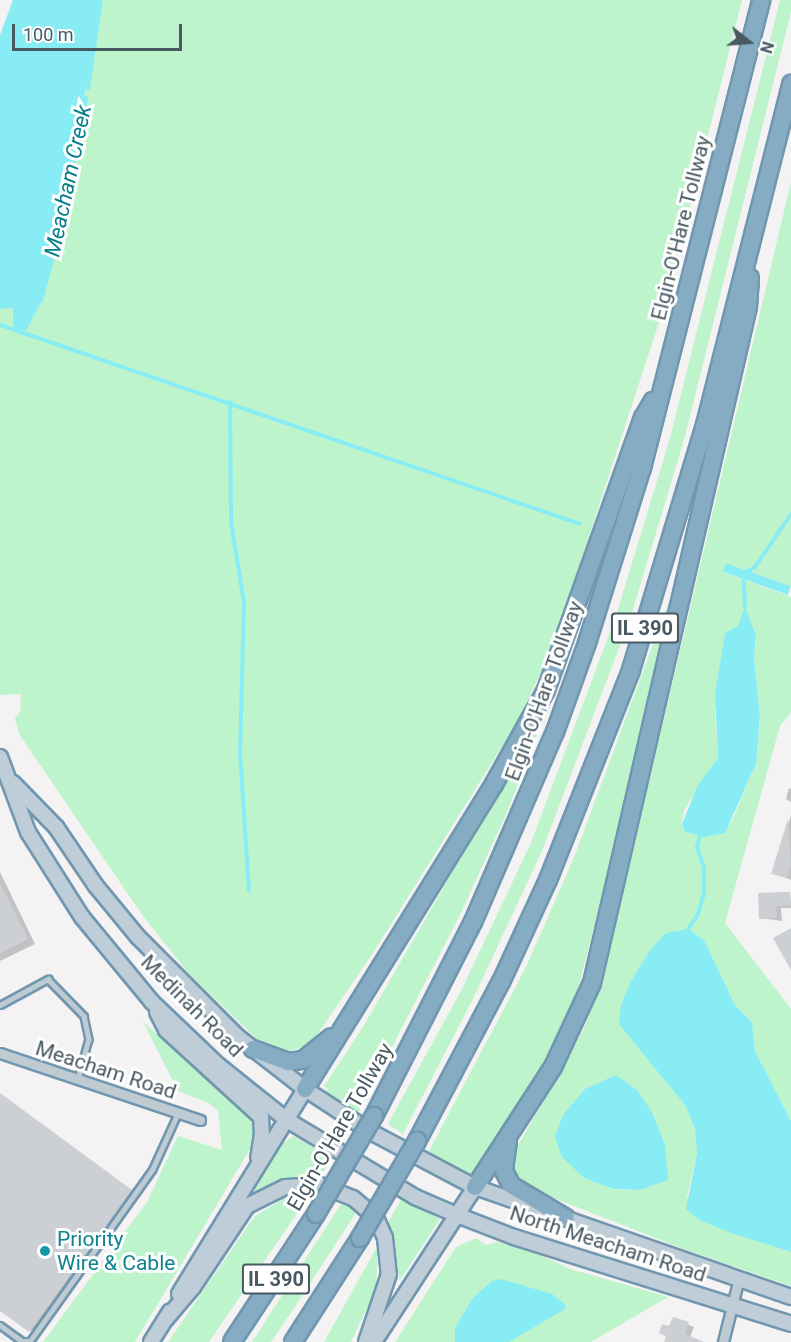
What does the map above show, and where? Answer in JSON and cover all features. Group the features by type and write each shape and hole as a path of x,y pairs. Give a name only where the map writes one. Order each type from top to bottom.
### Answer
{"highway":[{"name":"Elgin-O'Hare Tollway","path":"232,1342 316,1214 374,1116 464,943 555,732 620,542 664,382 761,0"},
{"name":"IL 390","path":"293,1342 360,1238 417,1142 501,982 552,869 616,711 685,500 791,84"},
{"path":"475,1187 569,1039 592,983 748,307 751,244"},
{"path":"305,1089 500,775 546,690 643,418 664,382"},
{"path":"253,1049 288,1062 303,1060 347,1022"},
{"path":"509,1135 504,1171 511,1185 566,1218"}],"main road":[{"name":"Medinah Road","path":"0,757 28,832 82,917 152,1002 218,1065 287,1120 415,1197"},
{"name":"Medinah Road","path":"9,779 56,827 96,886 138,937 253,1049 305,1089 433,1167"},
{"path":"152,1002 166,1030 261,1117 262,1141 254,1170"},
{"path":"151,1342 305,1089"},
{"name":"North Meacham Road","path":"433,1167 475,1187 791,1297"},
{"path":"166,1319 193,1287 247,1206 285,1187 320,1185 353,1198 378,1222 385,1238 389,1274 366,1342"},
{"path":"374,1342 475,1187"},
{"name":"North Meacham Road","path":"415,1197 457,1215 791,1324"}],"street":[{"name":"Meacham Road","path":"0,1053 200,1120"},
{"path":"723,1342 734,1306 739,1278"}],"lane":[{"path":"0,1005 48,979 84,1016 89,1039 78,1080"},
{"path":"0,1325 22,1341 30,1341 152,1170 177,1113"}],"green space":[{"path":"101,0 742,0 667,298 552,649 516,724 373,953 317,1035 309,1044 291,1051 276,1050 257,1039 190,975 143,916 19,734 15,718 20,712 21,694 0,695 0,309 13,308"},
{"path":"780,0 791,0 791,12 684,440 630,619 542,851 474,997 403,1134 388,1124 461,991 530,845 616,616 670,438"},
{"path":"791,182 791,587 726,563 724,572 791,597 791,712 780,726 725,923 791,1009 791,1121 755,1051 752,1022 735,1005 704,940 665,1079 685,1105 695,1129 697,1153 687,1197 731,1233 791,1252 791,1286 681,1248 536,1191 517,1176 512,1156 584,1029 603,976","holes":["745,609 756,635 754,658 760,716 756,764 731,823 685,832 682,824 684,810 718,758 715,711 725,633 738,626","638,1091 652,1112 665,1145 640,1190 616,1190 584,1178"]},
{"path":"672,593 676,595 646,727 574,1004 539,1073 475,1174 471,1174 428,1153 526,967 575,855"},
{"path":"533,732 537,735 507,812 460,915 358,1113 325,1093 328,1089 324,1086 363,1027"},
{"path":"143,1022 244,1108 255,1129 253,1144 135,1342 43,1342 147,1202 178,1136 222,1150 218,1111 209,1103 178,1091"},
{"path":"293,1136 332,1158 321,1176 284,1178 254,1192 282,1144"},
{"path":"311,1193 209,1342 168,1342 254,1217 284,1198"},
{"path":"402,1198 440,1219 400,1280 386,1226"},
{"path":"343,1201 357,1211 271,1342 252,1342"},
{"path":"476,1238 486,1245 497,1242 538,1254 570,1269 668,1297 591,1342 395,1342 456,1247"},
{"path":"378,1245 376,1289 351,1342 324,1342"}],"water":[{"path":"13,0 101,0 63,218 42,300 26,331 13,328 13,308 0,309 0,35"},
{"path":"726,563 791,587 788,595 723,571"},
{"path":"745,607 756,635 754,658 760,716 756,764 725,833 705,837 685,832 682,824 698,785 718,758 715,694 725,633 738,626"},
{"path":"688,929 704,940 735,1005 752,1022 755,1051 791,1121 791,1252 699,1220 686,1209 697,1153 695,1129 685,1105 619,1024 621,1005 631,981 651,949 666,933"},
{"path":"616,1075 638,1091 652,1112 665,1145 668,1180 640,1190 613,1189 584,1178 562,1157 555,1137 563,1115 585,1089"},
{"path":"501,1279 552,1294 565,1304 565,1309 509,1342 455,1342 455,1328 472,1299 492,1281"}],"building":[{"path":"788,819 791,865 787,878 771,874"},
{"path":"0,883 28,939 0,953"},
{"path":"790,892 791,905 776,906 777,918 759,919 758,893"},
{"path":"791,928 791,970 773,938"},
{"name":"Priority Wire & Cable","path":"0,1093 132,1190 29,1332 0,1311"},
{"path":"673,1317 689,1322 685,1334 704,1342 664,1342 666,1336 659,1333 662,1324 669,1326"}],"waterway":[{"name":"Meacham Creek","path":"88,88 101,0"},
{"name":"Meacham Creek","path":"41,301 63,218 86,98"},
{"path":"0,325 580,524"},
{"path":"230,401 231,523 244,602 240,753 249,891"},
{"path":"745,607 743,574 755,567 791,514"},
{"path":"688,929 698,914 704,893 704,867 697,848 700,835"}],"place":[{"name":"Priority Wire & Cable","path":"45,1251"}]}
